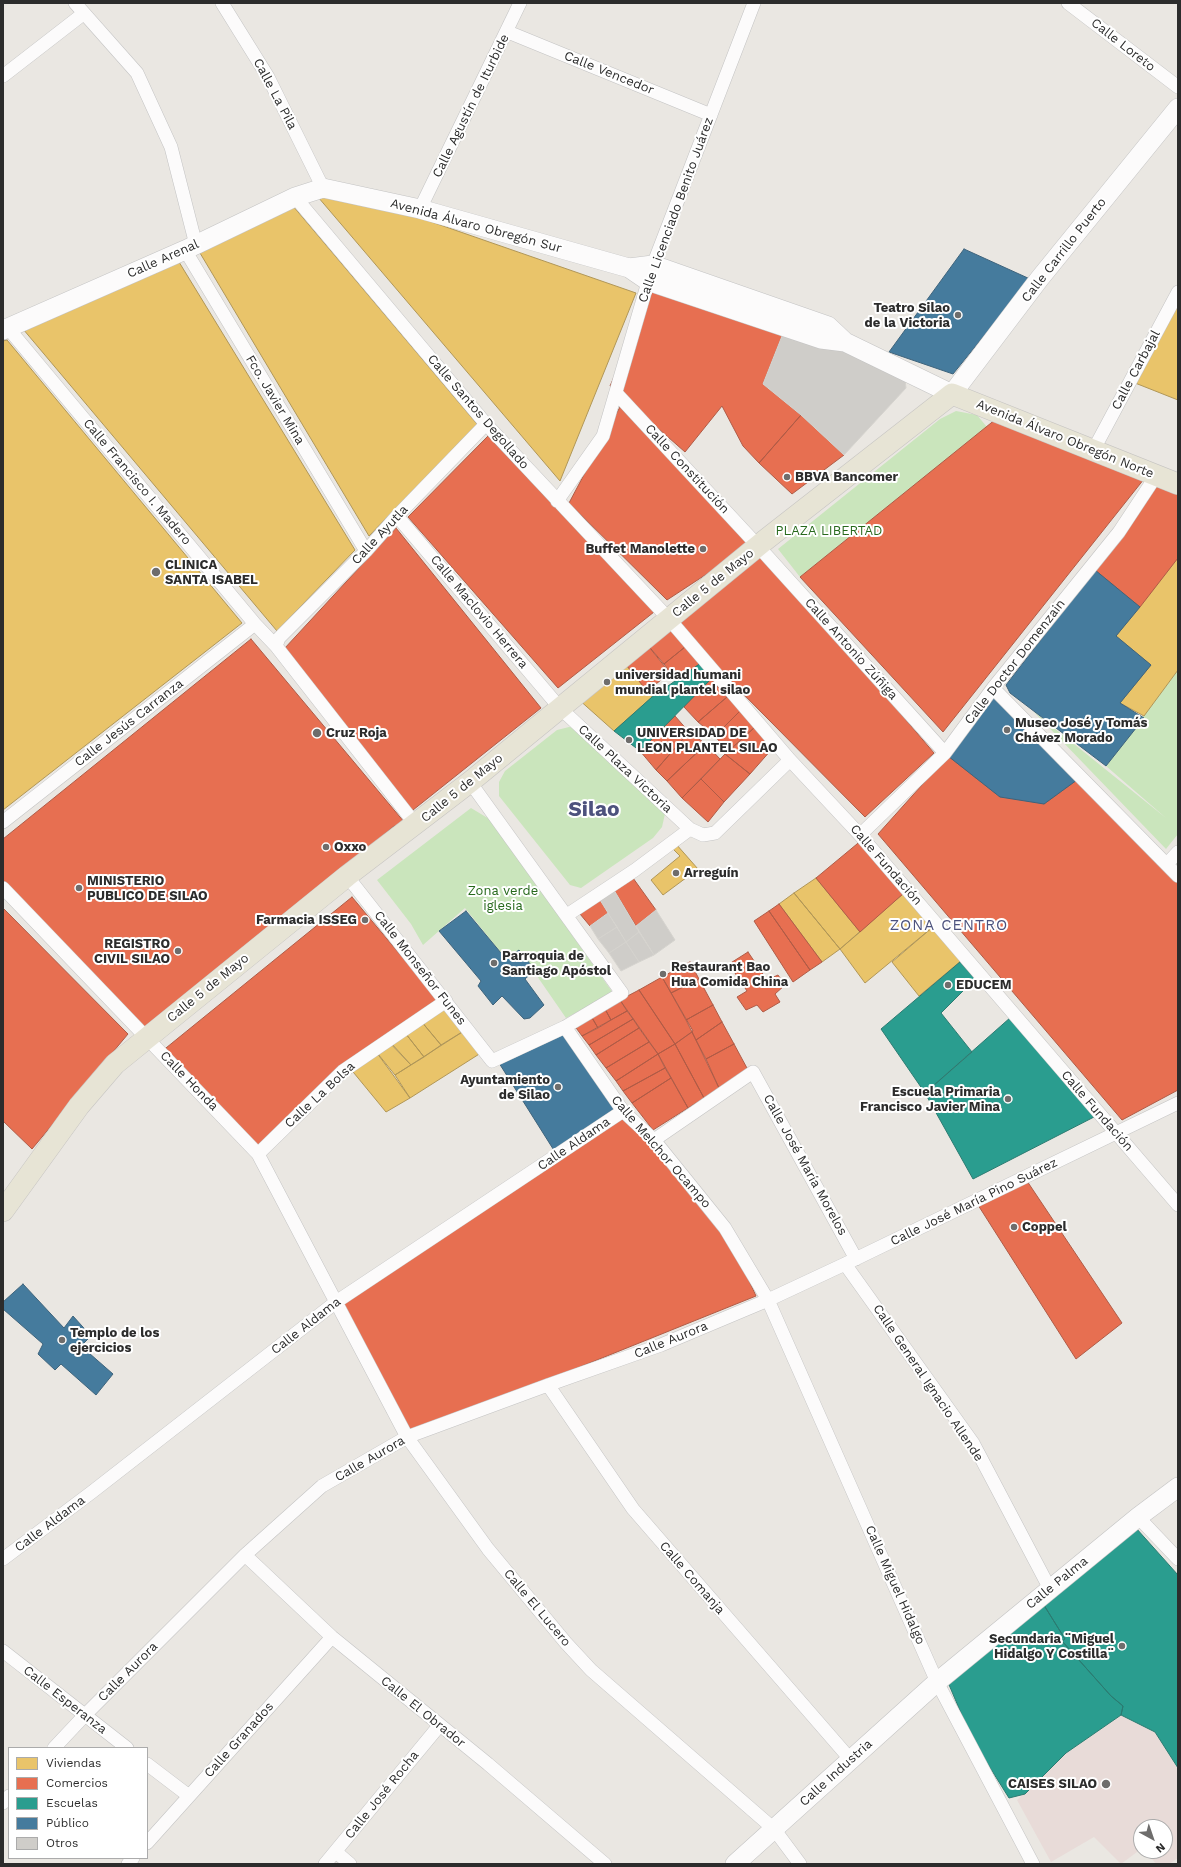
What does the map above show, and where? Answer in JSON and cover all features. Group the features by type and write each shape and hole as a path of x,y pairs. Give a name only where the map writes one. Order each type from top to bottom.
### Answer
{"main road":[{"name":"Avenida Álvaro Obregón Norte","path":"952,394 1094,449 1178,484"},
{"name":"Calle 5 de Mayo","path":"3,1211 79,1106 114,1064 347,876 416,825 470,782 758,546 952,394"}],"street":[{"name":"Fco. Javier Mina","path":"74,3 137,73 171,147 190,247 366,551"},
{"name":"Calle La Pila","path":"222,3 268,77 323,188"},
{"name":"Calle Agustín de Iturbide","path":"420,209 508,32 520,3"},
{"name":"Calle Licenciado Benito Juárez","path":"557,501 603,436 650,273 754,3"},
{"name":"Calle Loreto","path":"1068,3 1178,88"},
{"path":"3,76 83,14"},
{"name":"Calle Vencedor","path":"508,32 711,115"},
{"name":"Calle Carrillo Puerto","path":"952,394 1040,278 1178,108"},
{"name":"Calle Arenal","path":"6,329 190,247 295,197 323,188"},
{"name":"Avenida Álvaro Obregón Sur","path":"323,188 420,209 650,273 821,339 845,342 952,394"},
{"name":"Calle Santos Degollado","path":"295,197 486,424 669,619"},
{"name":"Calle Carbajal","path":"1094,449 1178,292"},
{"name":"Calle Francisco I. Madero","path":"6,329 255,624 276,646 416,825"},
{"name":"Calle Constitución","path":"616,393 758,546"},
{"name":"Calle Ayutla","path":"276,646 279,638 366,551 397,516 486,424"},
{"name":"Calle Doctor Domenzain","path":"860,835 945,753 993,688 1119,532 1156,476"},
{"name":"Calle Maclovio Herrera","path":"397,516 560,708"},
{"name":"Calle Antonio Zúñiga","path":"758,546 945,753"},
{"name":"Calle Fundación","path":"669,619 790,760 860,835 1178,1204"},
{"name":"Calle Jesús Carranza","path":"3,822 255,624"},
{"path":"993,688 1178,876"},
{"name":"Calle Plaza Victoria","path":"560,708 690,829"},
{"path":"567,916 635,870 690,829 703,835 715,833 790,760"},
{"path":"470,782 622,993 565,1027"},
{"path":"1167,864 1178,852"},
{"name":"Calle Monseñor Funes","path":"347,876 492,1061 565,1027"},
{"name":"Calle Honda","path":"3,888 258,1154 336,1302"},
{"name":"Calle La Bolsa","path":"258,1154 343,1071 446,1001"},
{"name":"Calle Melchor Ocampo","path":"565,1027 623,1111 654,1140 725,1228 768,1300"},
{"name":"Calle José María Morelos","path":"654,1140 753,1072 851,1262"},
{"name":"Calle José María Pino Suárez","path":"768,1300 851,1262 1178,1103"},
{"name":"Calle Aldama","path":"3,1559 92,1492 336,1302 623,1111"},
{"name":"Calle General Ignacio Allende","path":"851,1262 972,1443 1050,1589"},
{"name":"Calle Aurora","path":"55,1747 245,1555 322,1486 407,1437 661,1345 768,1300"},
{"name":"Calle Miguel Hidalgo","path":"768,1300 937,1682 1033,1864"},
{"name":"Calle El Lucero","path":"336,1302 407,1437 488,1549 581,1659 597,1675 774,1829 800,1864"},
{"name":"Calle Comanja","path":"548,1385 632,1509 851,1760"},
{"name":"Calle Palma","path":"937,1682 1138,1517 1178,1487"},
{"path":"1138,1517 1178,1559"},
{"name":"Calle El Obrador","path":"245,1555 332,1637 438,1726 488,1764 605,1864"},
{"name":"Calle Granados","path":"148,1842 332,1637"},
{"name":"Calle Esperanza","path":"3,1651 126,1747"},
{"name":"Calle Industria","path":"735,1864 937,1682"},
{"name":"Calle José Rocha","path":"325,1864 438,1726"},
{"path":"148,1765 189,1796"},
{"path":"336,1852 350,1864"}],"shaded area":[{"name":"CAISES SILAO","path":"1121,1715 1155,1732 1178,1768 1178,1858 1169,1864 1156,1864 1152,1859 1173,1859 1173,1819 1133,1819 1133,1855 1121,1864 1094,1837 1051,1862 1017,1800 1066,1753"}],"green space":[{"name":"PLAZA LIBERTAD","path":"956,411 977,415 987,427 800,577 778,549 940,419"},
{"path":"1178,670 1178,834 1166,849 1033,711 1166,818 1106,766"},
{"path":"569,727 579,728 658,805 665,814 662,827 653,838 581,888 570,885 499,796 499,782 505,771 557,730"},
{"name":"Zona verde iglesia","path":"471,808 491,820 613,993 566,1018 519,950 506,959 465,908 423,945 411,924 377,880"}],"building: Viviendas":[{"path":"354,195 636,293 560,481 318,197"},
{"path":"293,206 477,424 369,536 200,253"},
{"path":"179,262 355,550 277,631 23,329"},
{"path":"1178,297 1178,400 1130,381"},
{"path":"7,340 242,623 3,810 3,341"},
{"path":"1178,557 1178,670 1144,716 1120,703 1151,665 1116,636"},
{"path":"623,661 652,697 614,731 577,698"},
{"name":"Arreguín","path":"676,844 698,869 663,895 651,880 680,856 672,848"},
{"path":"816,878 860,932 840,949 794,893"},
{"path":"794,893 840,949 822,962 779,904"},
{"path":"904,893 934,926 865,983 840,949"},
{"path":"934,926 962,960 919,996 892,962"},
{"path":"442,1005 467,1029 441,1045 421,1021"},
{"path":"421,1021 441,1045 424,1057 406,1034"},
{"path":"467,1029 484,1051 410,1098 395,1075"},
{"path":"406,1034 424,1057 411,1065 392,1044"},
{"path":"387,1040 411,1065 395,1075 374,1049"},
{"path":"374,1049 410,1098 386,1112 349,1067"}],"building: Comercios":[{"path":"654,288 784,331 763,384 801,415 759,463 743,446 722,406 685,452 610,386"},
{"path":"620,407 751,545 667,600 569,503"},
{"path":"801,415 844,455 792,494 759,463"},
{"path":"996,419 1144,479 943,732 800,577"},
{"path":"488,436 654,612 558,688 408,517"},
{"path":"1162,478 1178,484 1178,558 1140,607 1095,570"},
{"path":"396,528 541,708 408,814 284,649"},
{"path":"758,546 934,753 865,817 669,619"},
{"path":"667,625 685,647 664,664 645,642"},
{"path":"251,639 410,829 394,826 146,1037 3,888 3,839"},
{"path":"645,642 670,673 647,691 623,661"},
{"path":"685,647 701,663 676,680 664,664"},
{"path":"711,679 727,697 698,722 684,707"},
{"path":"727,697 741,710 715,736 698,722"},
{"path":"741,710 755,727 728,752 715,736"},
{"path":"675,716 689,732 656,770 640,751"},
{"path":"755,727 772,749 750,774 725,754"},
{"path":"689,732 706,744 667,781 656,770"},
{"path":"706,744 720,759 682,798 667,781"},
{"path":"725,754 750,774 724,802 701,779"},
{"path":"948,756 1000,797 1019,786 1044,804 1081,777 1178,882 1178,1090 1122,1120 878,834"},
{"path":"701,779 724,802 708,822 682,798"},
{"path":"863,839 904,893 860,932 816,878"},
{"path":"633,878 656,910 636,926 614,890"},
{"path":"352,897 442,1005 343,1071 260,1148 161,1052"},
{"path":"600,900 608,913 590,926 580,914"},
{"path":"779,904 822,962 810,970 769,911"},
{"path":"3,908 128,1034 32,1149 3,1121"},
{"path":"769,911 810,970 793,982 754,921"},
{"path":"748,952 767,980 778,975 785,985 775,994 780,1002 763,1012 757,1005 746,1010 737,997 747,991 729,964"},
{"path":"690,962 699,979 671,993 662,977"},
{"path":"662,977 693,1031 675,1044 639,990"},
{"path":"699,979 713,1005 686,1020 671,993"},
{"path":"639,990 675,1044 658,1054 620,1000"},
{"path":"620,1000 627,1011 611,1020 605,1009"},
{"path":"713,1005 722,1022 696,1040 686,1020"},
{"path":"605,1009 611,1020 598,1028 591,1016"},
{"path":"627,1011 633,1019 589,1045 582,1036"},
{"path":"591,1016 598,1028 582,1036 574,1025"},
{"path":"633,1019 639,1028 596,1055 589,1045"},
{"path":"722,1022 734,1044 706,1059 696,1040"},
{"path":"639,1028 649,1042 606,1068 596,1055"},
{"path":"692,1032 719,1088 704,1098 675,1044"},
{"path":"649,1042 658,1054 616,1081 606,1068"},
{"path":"675,1044 704,1098 688,1108 658,1054"},
{"path":"734,1044 748,1070 719,1088 706,1059"},
{"path":"658,1054 665,1068 623,1091 616,1081"},
{"path":"665,1068 671,1078 632,1103 623,1091"},
{"path":"671,1078 688,1108 653,1130 632,1103"},
{"path":"623,1111 725,1228 756,1296 413,1434 337,1304"},
{"path":"1027,1181 1122,1323 1076,1359 978,1205"}],"building: Escuelas":[{"path":"701,663 713,677 640,751 614,731 652,697"},
{"path":"960,962 975,979 941,1013 972,1052 925,1093 881,1029"},
{"name":"Escuela Primaria Francisco Javier Mina","path":"1011,1017 1094,1117 973,1179 925,1093"},
{"name":"Secundaria ¨Miguel Hidalgo Y Costilla¨","path":"1136,1528 1178,1575 1178,1768 1155,1732 1121,1715 1123,1706 1111,1696 1062,1641 1065,1639 1042,1602"},
{"path":"1042,1602 1065,1639 1062,1641 1111,1696 1123,1706 1121,1715 1066,1753 1025,1794 1009,1798 972,1739 947,1680"}],"building: Público":[{"name":"Teatro Silao de la Victoria","path":"964,249 1030,279 953,374 889,352"},
{"path":"1095,570 1140,607 1116,636 1151,665 1120,703 1144,718 1106,766 1010,693 1006,685"},
{"path":"993,694 1081,777 1044,804 1000,797 948,756"},
{"name":"Parroquia de Santiago Apóstol","path":"466,911 506,959 519,950 535,970 525,979 544,1005 530,1018 524,1019 502,996 493,1005 478,986 481,981 439,931"},
{"name":"Ayuntamiento de Silao","path":"564,1032 618,1111 555,1152 499,1063"},
{"name":"Templo de los ejercicios","path":"23,1284 64,1328 73,1316 91,1336 81,1346 113,1374 96,1395 61,1364 55,1370 38,1354 43,1344 3,1309 3,1302"}],"building: Otros":[{"path":"784,331 833,345 905,379 906,388 844,455 801,415 763,384"},
{"path":"614,890 639,932 626,942 600,900"},
{"path":"656,910 675,940 654,955 636,926"},
{"path":"608,913 617,927 598,939 590,926"},
{"path":"617,927 626,942 609,953 598,939"},
{"path":"639,932 654,955 639,962 626,942"},
{"path":"626,942 639,962 621,971 609,953"}],"place":[{"name":"Teatro Silao de la Victoria","path":"958,315"},
{"name":"BBVA Bancomer","path":"787,477"},
{"name":"Buffet Manolette","path":"703,549"},
{"name":"CLINICA SANTA ISABEL","path":"156,572"},
{"name":"universidad humani mundial plantel silao","path":"607,682"},
{"name":"Museo José y Tomás Chávez Morado","path":"1007,730"},
{"name":"Cruz Roja","path":"317,733"},
{"name":"UNIVERSIDAD DE LEON PLANTEL SILAO","path":"629,740"},
{"name":"Oxxo","path":"326,847"},
{"name":"Arreguín","path":"676,873"},
{"name":"MINISTERIO PUBLICO DE SILAO","path":"79,888"},
{"name":"Farmacia ISSEG","path":"365,920"},
{"name":"REGISTRO CIVIL SILAO","path":"178,951"},
{"name":"Parroquia de Santiago Apóstol","path":"494,963"},
{"name":"Restaurant Bao Hua Comida China","path":"663,974"},
{"name":"EDUCEM","path":"948,985"},
{"name":"Ayuntamiento de Silao","path":"558,1087"},
{"name":"Escuela Primaria Francisco Javier Mina","path":"1008,1099"},
{"name":"Coppel","path":"1014,1227"},
{"name":"Templo de los ejercicios","path":"62,1340"},
{"name":"Secundaria ¨Miguel Hidalgo Y Costilla¨","path":"1122,1646"},
{"name":"CAISES SILAO","path":"1106,1784"}],"district":[{"name":"Silao","path":"594,810"},
{"name":"ZONA CENTRO","path":"949,926"}]}
